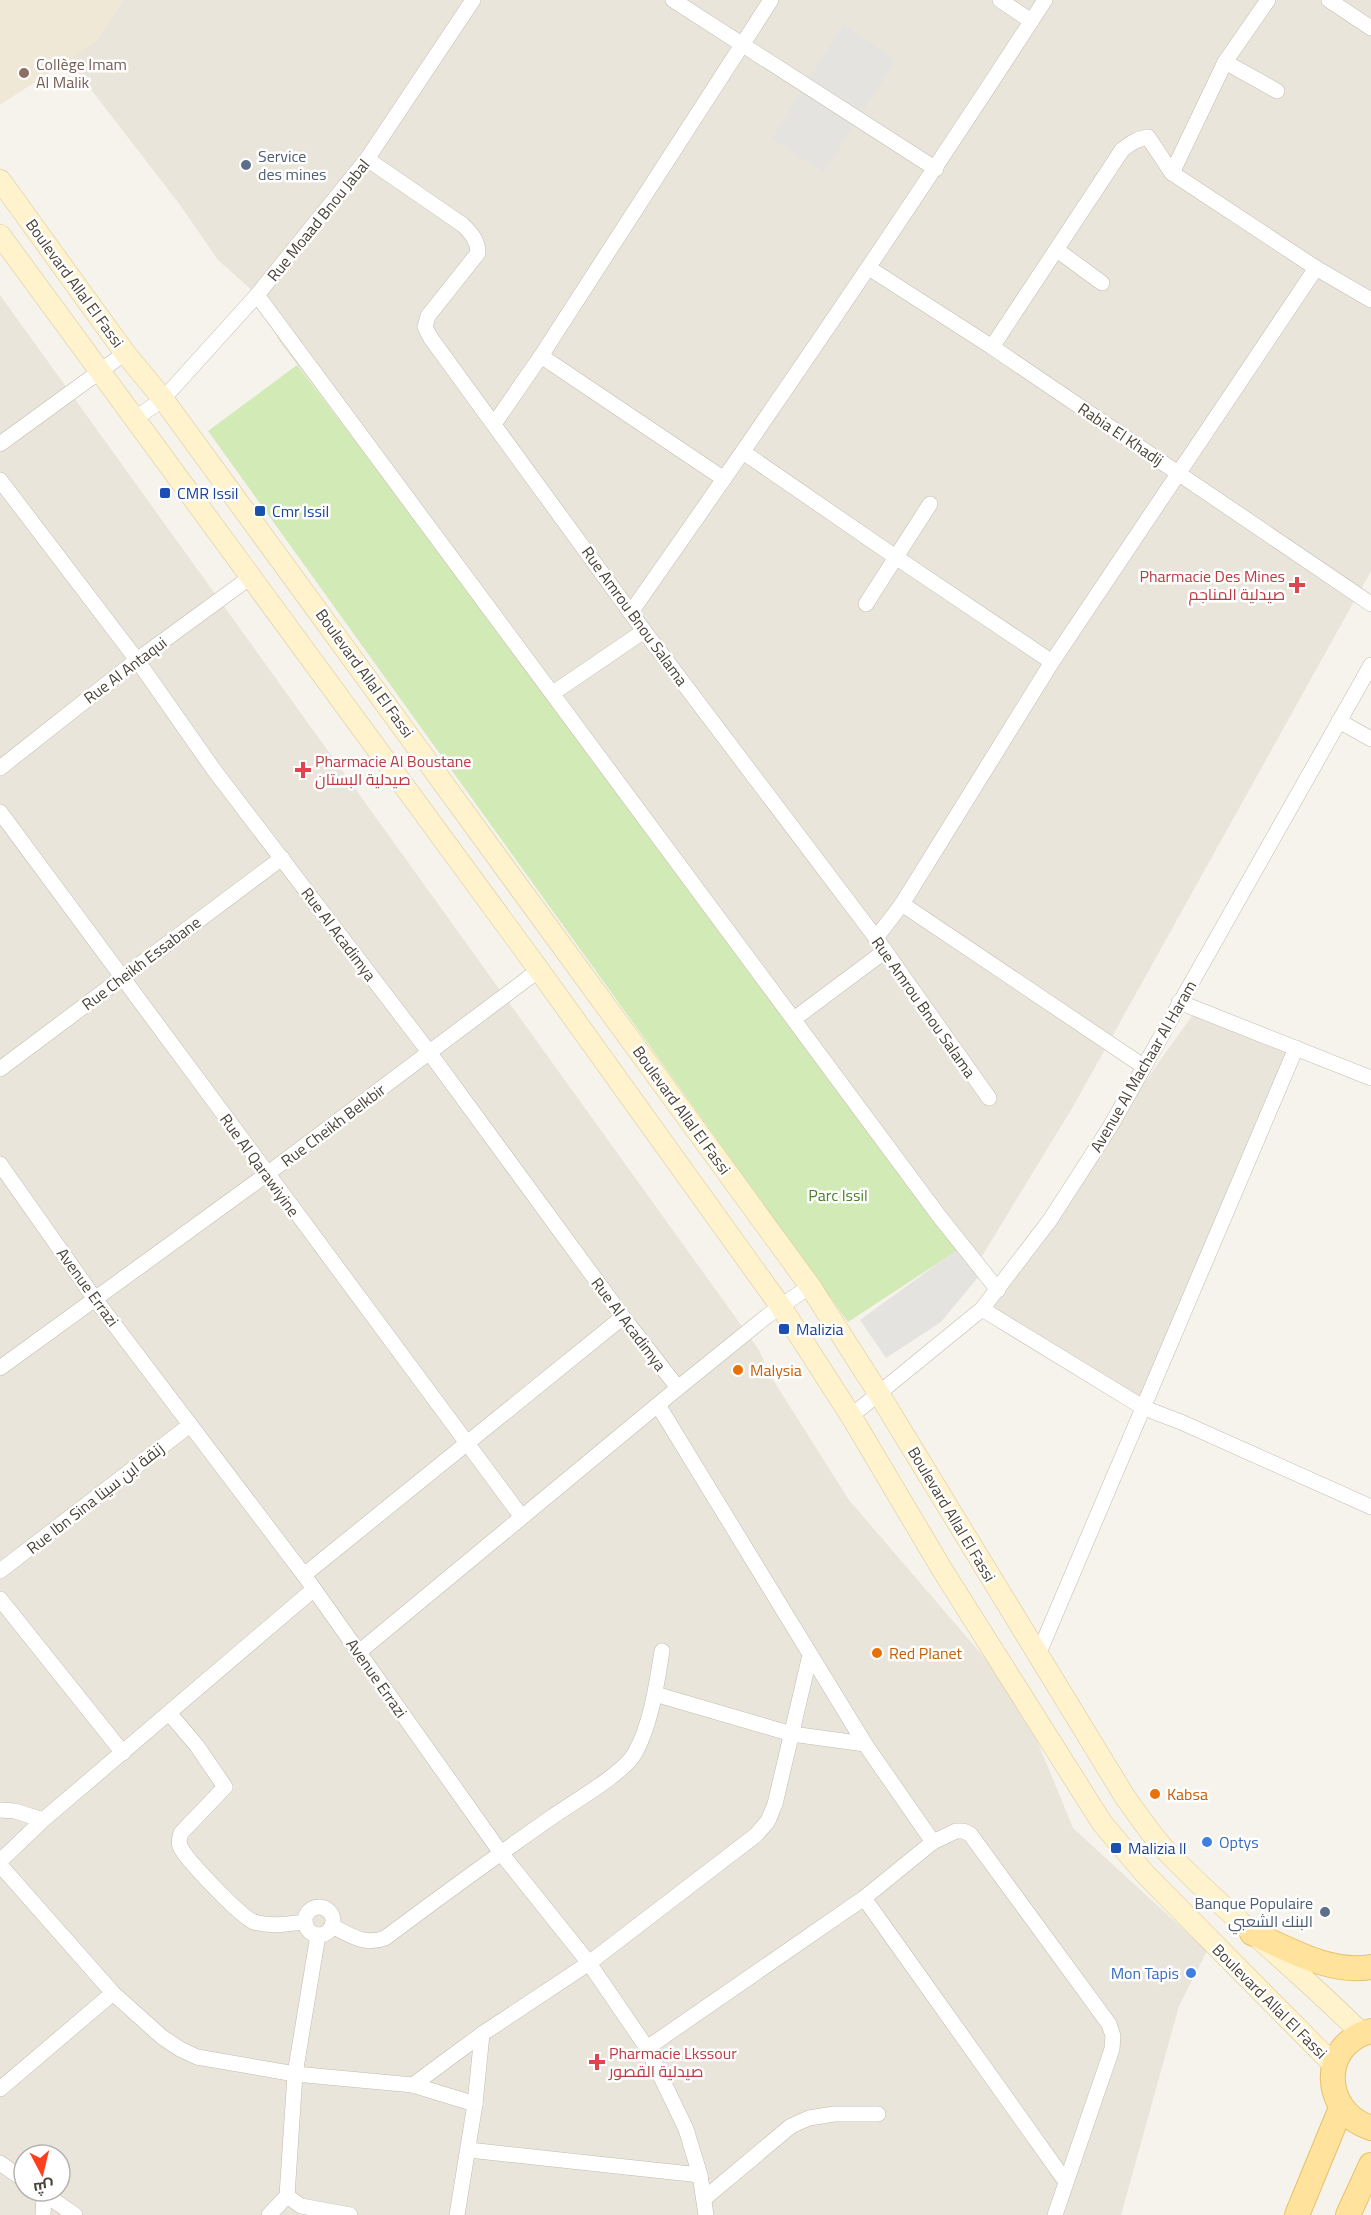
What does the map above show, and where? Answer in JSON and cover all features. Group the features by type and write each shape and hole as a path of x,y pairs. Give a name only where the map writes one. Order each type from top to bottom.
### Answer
{"main road":[{"name":"Boulevard Allal El Fassi","path":"0,180 125,353 163,399 810,1286 879,1394 1125,1797 1153,1835 1168,1854 1252,1933 1366,2032"},
{"name":"Boulevard Allal El Fassi","path":"0,235 99,372 136,418 252,576 781,1307 851,1416 943,1571 1102,1823 1146,1875 1334,2065"},
{"path":"1252,1933 1308,1958 1336,1967 1355,1969 1371,1967"},
{"path":"1366,2032 1350,2041 1340,2052 1334,2065 1333,2087 1341,2108 1350,2118 1371,2128"},
{"path":"1297,2215 1341,2108"},
{"path":"1348,2215 1371,2165"}],"street":[{"name":"Rue Moaad Bnou Jabal","path":"136,418 163,399 257,295 367,159 473,0"},
{"path":"673,0 936,169"},
{"path":"494,424 541,356 771,0"},
{"path":"1000,0 1031,21"},
{"path":"631,612 744,452 936,169 1045,0"},
{"path":"1172,173 1225,62 1268,0"},
{"path":"1329,0 1371,28"},
{"path":"1225,62 1277,91"},
{"path":"992,347 1122,150 1131,142 1148,137 1172,173 1316,268 1371,300"},
{"name":"Rue Amrou Bnou Salama","path":"367,159 463,225 478,245 478,253 428,316 425,327 430,337 644,631 880,945 989,1098"},
{"path":"1057,250 1102,283"},
{"name":"Rabia El Khadij","path":"869,268 992,347 1371,604"},
{"path":"794,1019 880,945 902,904 1052,662 1316,268"},
{"path":"257,295 939,1216 998,1290"},
{"path":"0,444 125,353"},
{"path":"541,356 724,479"},
{"path":"744,452 1052,662"},
{"name":"Rue Al Acadimya","path":"0,480 137,660 214,770 429,1052 623,1317 678,1388"},
{"path":"866,604 930,504"},
{"name":"Rue Al Antaqui","path":"0,768 137,660 252,576"},
{"path":"553,693 644,631"},
{"name":"Avenue Al Machaar Al Haram","path":"851,1416 982,1309 1050,1220 1110,1127 1371,665"},
{"path":"1339,721 1371,739"},
{"name":"Rue Al Qarawiyine","path":"0,812 521,1516"},
{"name":"Rue Cheikh Essabane","path":"0,1070 282,858"},
{"path":"902,904 1143,1066"},
{"name":"Rue Cheikh Belkbir","path":"0,1368 267,1174 539,970"},
{"path":"1179,1002 1371,1078"},
{"path":"1038,1655 1296,1048"},
{"name":"Avenue Errazi","path":"0,1164 95,1299 304,1575 501,1853 589,1963 647,2048 686,2128 700,2175 706,2215"},
{"path":"359,1652 678,1388 810,1286"},
{"path":"982,1309 1144,1408 1181,1422 1371,1508"},
{"path":"304,1575 623,1317"},
{"path":"658,1406 865,1744 933,1842"},
{"name":"Rue Ibn Sina زنقة ابن سينا","path":"0,1571 190,1425"},
{"path":"314,1589 43,1820 0,1863 113,1993 162,2037 197,2057 295,2074 413,2085 475,2104"},
{"path":"0,1599 123,1754"},
{"path":"332,1926 361,1941 375,1942 385,1938 617,1771 635,1754 655,1694 662,1651"},
{"path":"413,2085 482,2034 589,1963 756,1834 768,1821 775,1804 810,1655"},
{"path":"655,1694 792,1734 865,1744"},
{"path":"169,1713 197,1746 225,1786 181,1833 178,1841 181,1849 193,1864 252,1921 265,1924 305,1922"},
{"path":"0,1810 15,1811 43,1820"},
{"path":"647,2048 864,1898 933,1842 956,1831 963,1831 970,1834 1109,2024 1113,2036 1112,2049 1055,2215"},
{"path":"864,1898 1066,2182"},
{"path":"318,1907 330,1913 332,1926 326,1932 318,1935 309,1931 305,1922 310,1910 318,1907"},
{"path":"269,2215 286,2196 295,2074 318,1935"},
{"path":"0,2089 113,1993"},
{"path":"457,2215 469,2150 482,2034"},
{"path":"705,2198 791,2126 809,2118 834,2114 878,2114"},
{"path":"469,2150 700,2175"},
{"path":"286,2196 301,2206 350,2215"},
{"path":"57,2203 75,2215"}],"shaded area":[{"name":"Collège Imam Al Malik","path":"0,0 123,0 97,41 0,105"},
{"path":"22,0 1371,0 1371,571 1074,1105 976,1266 660,838 279,341 257,295 218,260 180,205"},
{"path":"843,24 896,60 824,172 772,139"},
{"path":"0,295 759,1350 770,1375 849,1500 1020,1699 1073,1828 1207,1951 1179,2006 1121,2215 0,2215"},
{"path":"1197,1009 1296,1048 1144,1408 982,1309"},
{"path":"962,1246 984,1270 941,1322 886,1358 860,1320"}],"green space":[{"name":"Parc Issil","path":"297,365 660,838 958,1250 848,1322 208,431"}],"place":[{"name":"Collège Imam Al Malik","path":"24,73"},
{"name":"Service des mines","path":"246,165"},
{"name":"CMR Issil","path":"165,493"},
{"name":"Cmr Issil","path":"260,511"},
{"name":"Pharmacie Des Mines صيدلية المناجم","path":"1297,585"},
{"name":"Pharmacie Al Boustane صيدلية البستان","path":"303,770"},
{"name":"Malizia","path":"784,1329"},
{"name":"Malysia","path":"738,1370"},
{"name":"Red Planet","path":"877,1653"},
{"name":"Kabsa","path":"1155,1794"},
{"name":"Optys","path":"1207,1842"},
{"name":"Malizia ll","path":"1116,1848"},
{"name":"Banque Populaire البنك الشعبي","path":"1325,1912"},
{"name":"Mon Tapis","path":"1191,1973"},
{"name":"Pharmacie Lkssour صيدلية القصور","path":"597,2062"}]}
